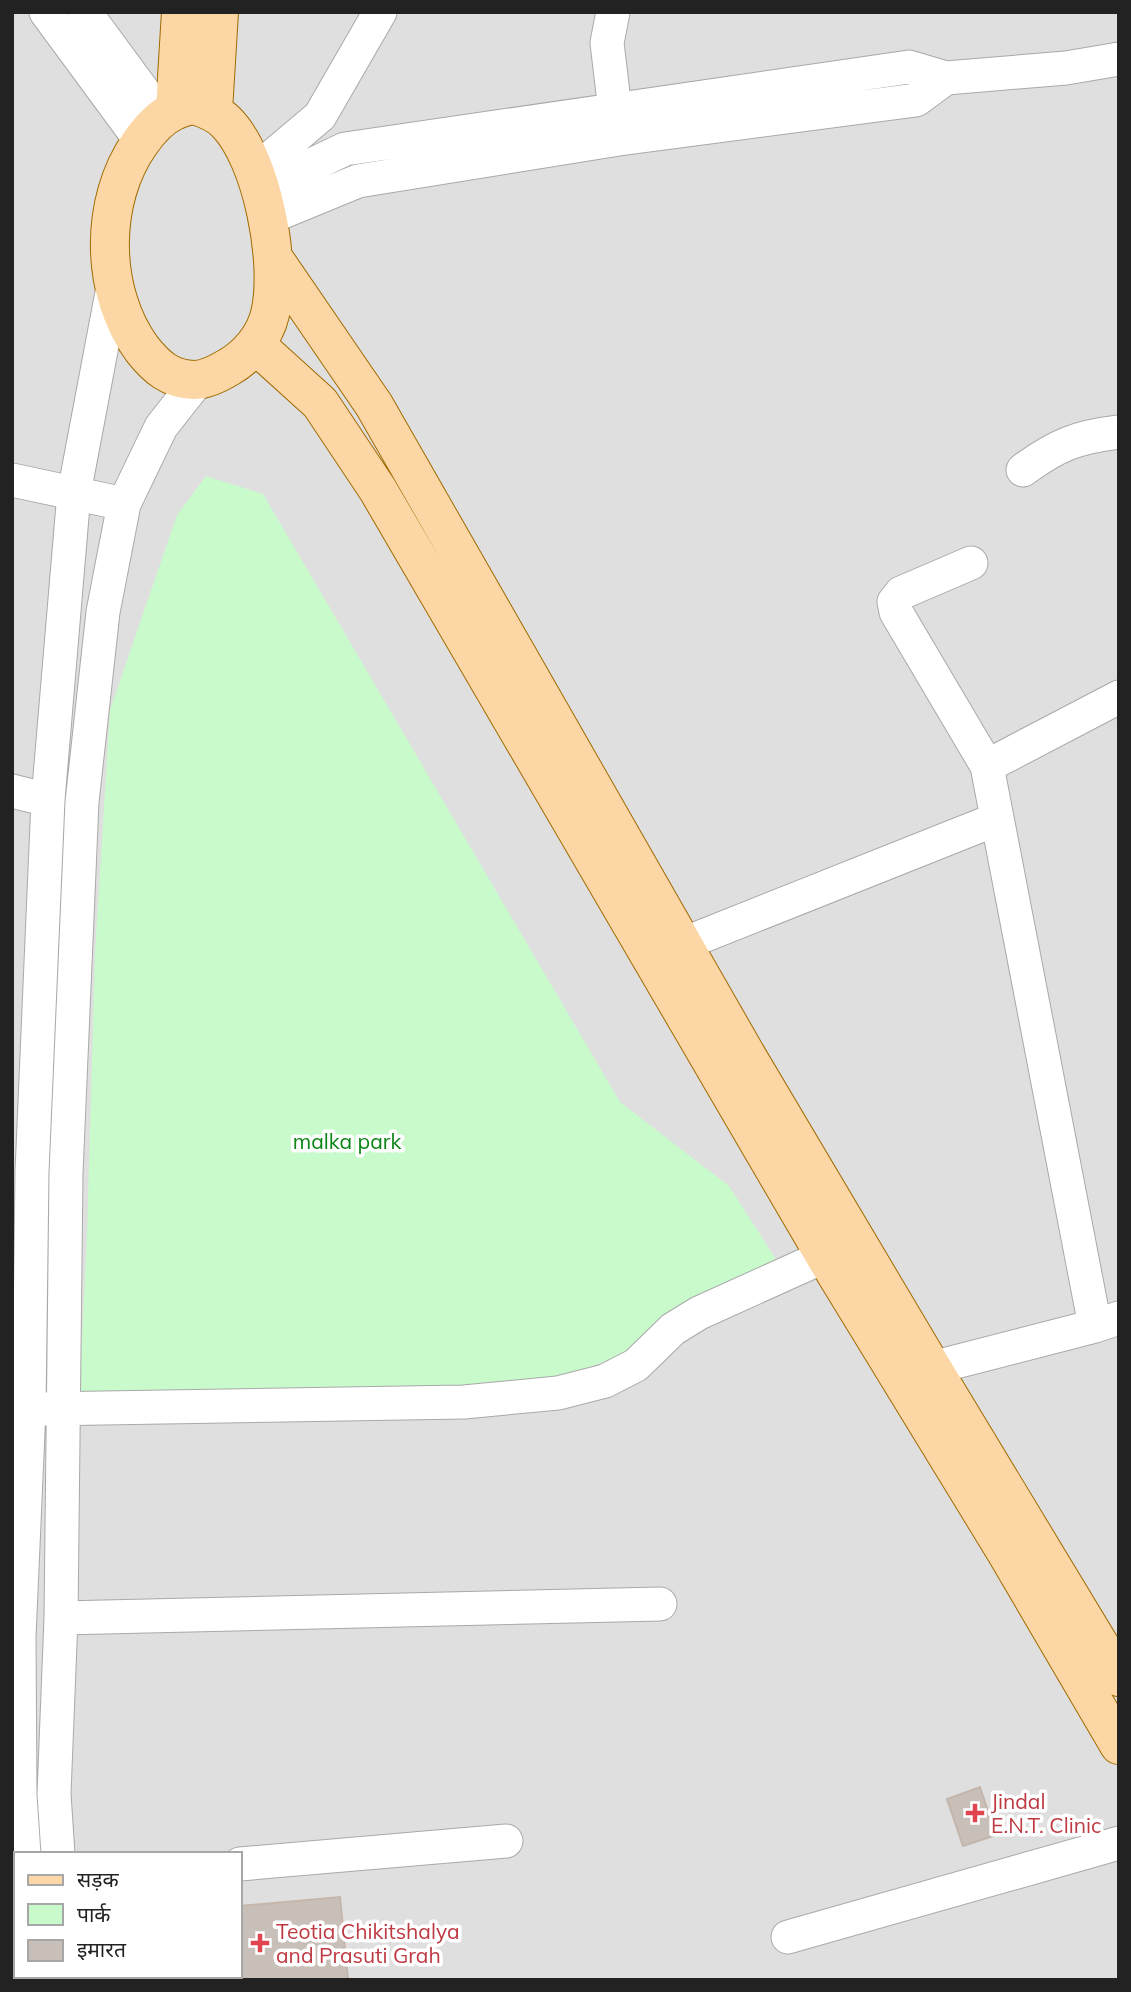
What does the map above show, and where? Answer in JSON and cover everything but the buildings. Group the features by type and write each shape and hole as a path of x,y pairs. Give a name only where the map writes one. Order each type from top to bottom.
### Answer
{"main road":[{"path":"160,123 181,12"},
{"path":"213,111 219,12"},
{"path":"194,104 213,111 228,123 243,144 260,193 274,259 270,314 256,345 234,364 198,380 174,378 155,366 136,340 121,309 114,282 110,243 114,202 128,159 160,123 194,104"},
{"path":"274,259 374,405 682,944 932,1368 1119,1677"},
{"path":"256,345 320,403 378,490 825,1256 999,1540 1119,1745"}],"street":[{"path":"46,12 160,123"},
{"path":"85,12 160,123"},
{"path":"260,193 320,116 380,12"},
{"path":"613,12 607,43 615,110"},
{"path":"260,193 345,149 909,67 946,78 1066,68 1119,60"},
{"path":"260,193 358,181 619,139 916,100 946,78"},
{"path":"20,1846 19,1637 29,1409 32,1172 48,800 74,494 114,282"},
{"path":"58,1852 54,1794 61,1618 66,1173 82,802 103,612 124,504 161,427 198,380"},
{"path":"1023,470 1051,450 1086,436 1119,432"},
{"path":"12,480 124,504"},
{"path":"932,1368 1107,1322 987,766 896,612 894,602 901,593 971,563"},
{"path":"987,766 1119,697"},
{"path":"12,791 48,800"},
{"path":"682,944 997,819"},
{"path":"29,1409 464,1402 558,1393 605,1381 636,1365 673,1329 699,1313 825,1256"},
{"path":"61,1618 660,1604"},
{"path":"242,1864 506,1841"},
{"path":"788,1937 1119,1843"}],"shaded area":[{"path":"12,12 1119,12 1119,1980 12,1980"}],"green space":[{"name":"malka park","path":"206,476 263,494 620,1102 729,1186 795,1289 519,1394 224,1401 78,1426 87,1235 95,953 110,710 177,515"}],"place":[{"name":"Jindal E.N.T. Clinic","path":"975,1813"},
{"name":"Teotia Chikitshalya and Prasuti Grah","path":"260,1943"}]}
